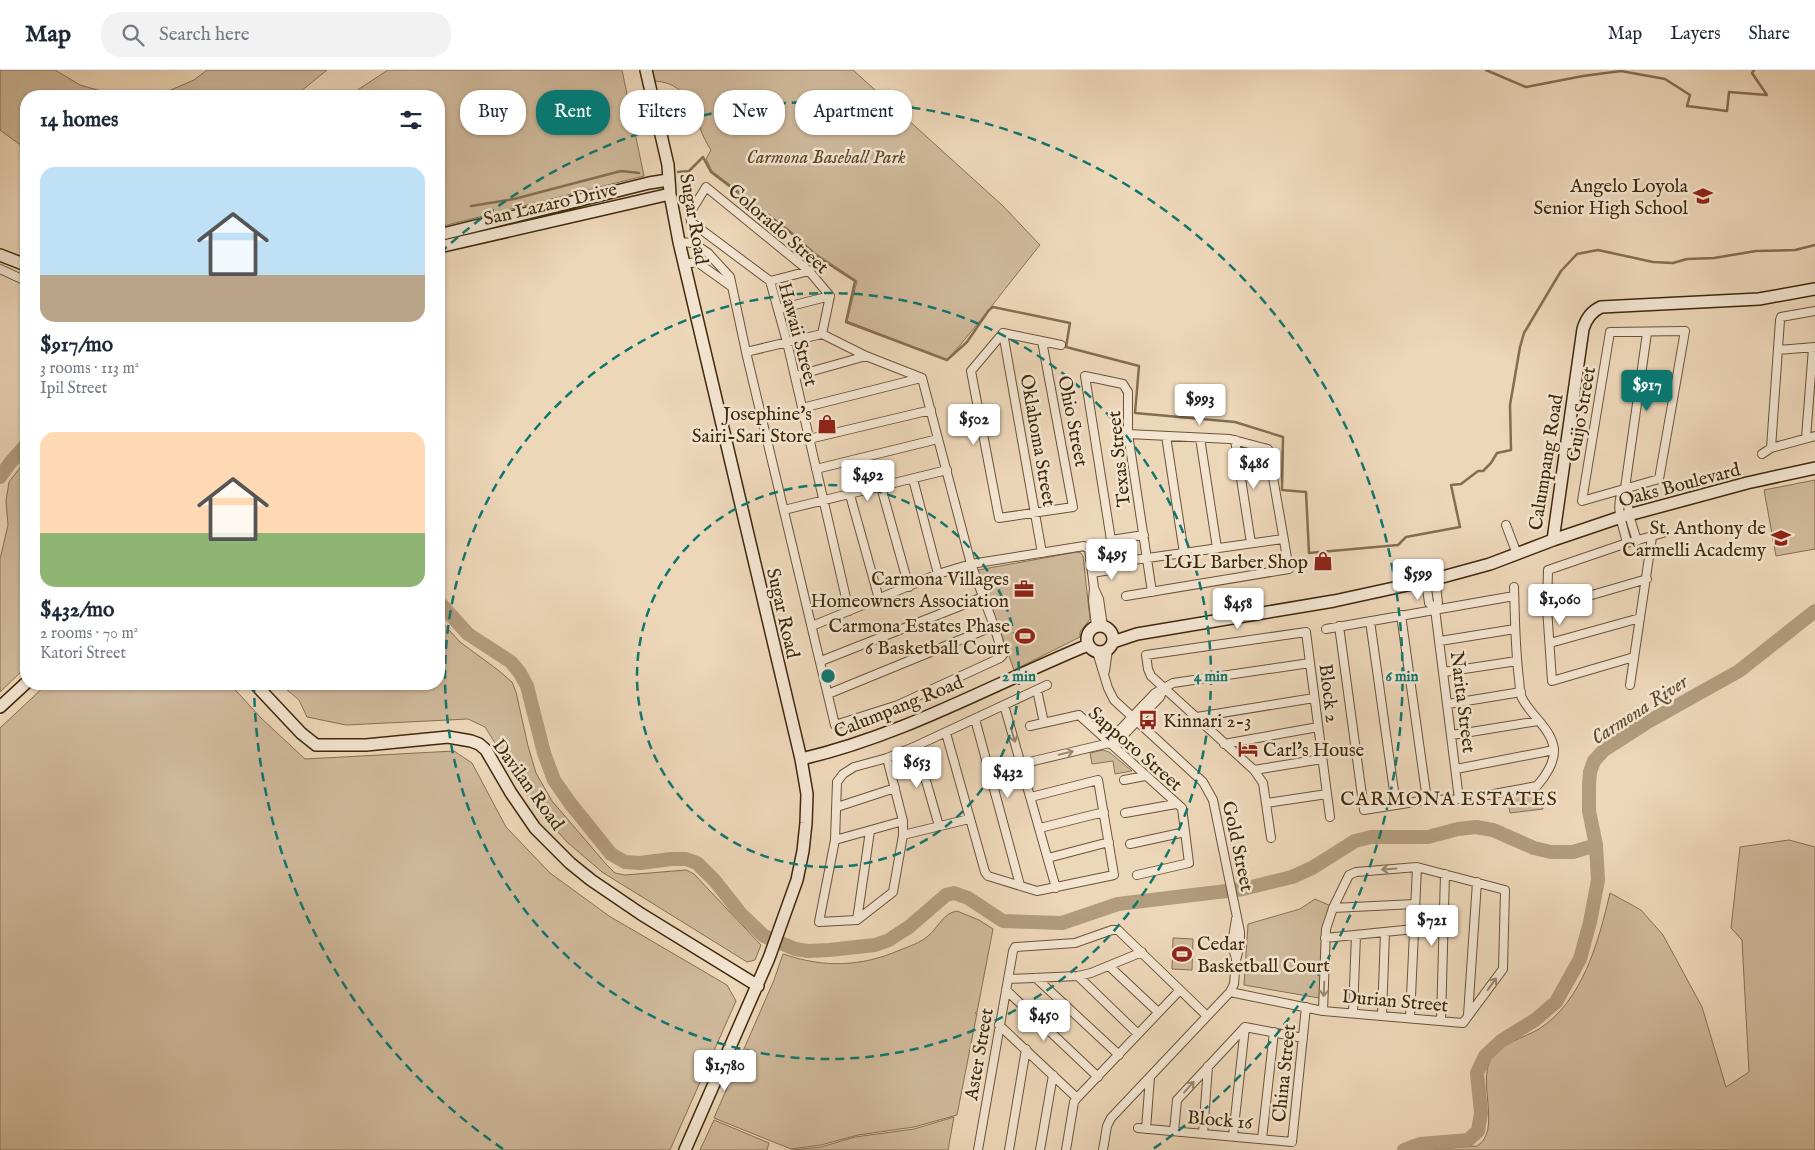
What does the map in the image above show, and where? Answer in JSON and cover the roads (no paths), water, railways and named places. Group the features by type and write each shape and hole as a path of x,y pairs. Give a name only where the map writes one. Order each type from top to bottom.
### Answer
{"main road":[{"name":"Sugar Road","path":"646,70 668,165 668,180 679,242 801,759 807,794 803,851 797,880 758,986 685,1150"},
{"name":"San Lazaro Drive","path":"445,234 649,183 668,180"},
{"name":"San Lazaro Drive","path":"445,246 670,194"},
{"path":"0,255 20,263"},
{"name":"Calumpang Road","path":"801,759 841,749 906,726 1104,644 1137,634 1334,601 1431,580 1490,564 1553,540 1583,329 1587,319 1596,309 1601,307 1759,299 1815,289"},
{"name":"Oaks Boulevard","path":"1553,540 1625,516 1747,483 1815,468"},
{"path":"1099,626 1107,627 1104,644 1088,634 1099,626"},
{"path":"0,708 20,689"},
{"name":"Davilan Road","path":"261,690 301,733 316,745 366,745 448,737 461,738 479,744 493,760 527,817 570,863 604,890 758,986"}],"street":[{"name":"Hawaii Street","path":"706,187 690,213 691,222 770,281 787,342 848,611"},
{"name":"Colorado Street","path":"706,187 809,271 830,296"},
{"path":"679,242 692,244 708,253 730,277 835,726 898,705 1003,655 970,564 922,378"},
{"path":"684,264 697,262 732,287"},
{"path":"711,273 718,263"},
{"path":"0,270 20,278"},
{"path":"770,281 809,271"},
{"path":"779,309 830,296 822,334"},
{"path":"1771,448 1780,320 1781,317 1815,311"},
{"path":"1624,488 1659,479 1685,331 1647,333 1624,488 1620,494 1625,516 1627,543"},
{"name":"Guijo Street","path":"1624,488 1582,501 1610,332 1647,333"},
{"path":"1036,513 999,518 971,371 1003,333 1061,345"},
{"name":"Oklahoma Street","path":"1003,333 1042,553"},
{"path":"746,352 822,334 866,356 922,378"},
{"name":"Ohio Street","path":"1036,513 1073,507 1042,341"},
{"path":"1778,350 1814,348 1806,438"},
{"path":"795,376 866,356"},
{"name":"Texas Street","path":"1144,535 1110,540 1085,376 1123,384 1128,392 1128,434 1144,535 1152,592"},
{"path":"802,408 922,378"},
{"path":"809,439 931,410"},
{"path":"1126,596 1289,568 1268,449 1235,440 1128,434"},
{"path":"1166,436 1184,553"},
{"path":"1762,454 1771,448 1815,436"},
{"path":"1200,438 1217,548"},
{"path":"816,469 938,439"},
{"path":"1235,440 1251,543"},
{"path":"784,510 946,470"},
{"path":"913,479 938,574"},
{"path":"881,487 909,587"},
{"path":"850,495 879,599"},
{"path":"1625,516 1637,541"},
{"path":"1506,525 1517,554"},
{"path":"1634,657 1552,681 1547,608 1548,570 1627,543 1663,533"},
{"path":"1630,685 1652,537"},
{"path":"1090,560 1106,557 1119,562 1283,539"},
{"path":"812,626 938,574 970,564 1087,546 1094,588 1093,600 1099,626"},
{"path":"1092,573 1110,570 1119,562"},
{"path":"1547,608 1647,578"},
{"name":"Narita Street","path":"1431,580 1429,603 1435,609 1440,641 1459,799"},
{"path":"1339,626 1364,810 1428,800 1459,799 1537,786 1544,778 1553,758 1554,750 1549,733 1538,721 1520,692 1514,587"},
{"path":"821,661 983,596"},
{"path":"1326,629 1514,596"},
{"path":"1401,615 1428,800"},
{"path":"1550,643 1640,618"},
{"path":"1370,621 1396,805"},
{"path":"828,694 994,626"},
{"path":"1440,641 1516,629"},
{"name":"Block 2","path":"1164,688 1151,676 1146,656 1306,632 1330,817"},
{"name":"Gold Street","path":"1104,644 1105,675 1111,695 1134,719 1203,782 1213,800 1236,914 1232,932 1232,944 1236,960 1234,984 1230,992"},
{"path":"1444,672 1517,661"},
{"path":"1021,764 1110,742 1113,737 1134,719 1154,692 1173,683 1310,663"},
{"path":"887,758 903,821 903,835 893,892 857,920 819,922 835,840 837,782 843,774 854,767 887,758 946,733 1047,685"},
{"path":"1164,688 1254,770 1263,783 1271,838"},
{"path":"1037,690 1044,723"},
{"path":"1448,704 1520,692"},
{"path":"1197,717 1314,698"},
{"path":"1004,706 1056,888"},
{"name":"Sapporo Street","path":"1030,726 1079,715 1182,808 1189,863 1137,875"},
{"path":"975,720 1020,885"},
{"path":"1452,735 1538,721"},
{"path":"1224,744 1318,727"},
{"path":"946,733 969,819 985,872 988,876 1037,891 1114,875 1098,780 1031,797"},
{"path":"916,746 939,826"},
{"path":"1456,769 1554,750"},
{"path":"1254,770 1322,759"},
{"path":"1124,780 1145,776"},
{"path":"837,807 895,788"},
{"path":"1267,803 1327,794"},
{"path":"1126,813 1176,804"},
{"path":"1040,828 1104,812"},
{"path":"903,835 969,819"},
{"path":"835,840 903,821"},
{"path":"857,920 870,831"},
{"path":"1130,844 1185,832"},
{"path":"1048,858 1108,842"},
{"path":"1410,1018 1417,867"},
{"name":"Durian Street","path":"1230,992 1323,1011 1464,1022 1502,969 1505,890 1417,867 1356,872 1349,875 1333,908"},
{"path":"1441,1021 1445,874"},
{"path":"1468,1016 1478,882"},
{"path":"1323,1011 1325,938 1333,908 1416,904"},
{"path":"1325,938 1414,929"},
{"name":"Aster Street","path":"978,1150 999,1025 1015,947 1022,945 1075,944 1112,930 1118,930 1207,1016"},
{"path":"1382,1016 1385,932"},
{"path":"1354,1013 1356,935"},
{"path":"1008,978 1078,976 1109,966 1142,952"},
{"path":"1109,966 1158,1012"},
{"path":"1078,976 1138,1034"},
{"path":"1036,978 1119,1055"},
{"path":"1006,990 1098,1077"},
{"path":"1066,1150 1074,1102 1180,990"},
{"path":"1103,1150 1111,1118 1230,992"},
{"name":"China Street","path":"1292,1142 1306,1007"},
{"path":"999,1025 1077,1098"},
{"path":"1245,1027 1303,1038"},
{"path":"1174,1131 1177,1100 1245,1027"},
{"path":"1233,1136 1245,1027"},
{"path":"1262,1139 1274,1032"},
{"path":"1009,1150 1026,1049"},
{"path":"1203,1134 1208,1066"},
{"path":"1040,1150 1053,1075"},
{"name":"Block 16","path":"1150,1077 1142,1128 1292,1142"}],"waterway":[{"path":"1486,70 1526,87 1621,71 1665,79 1690,95 1687,106 1727,111 1729,92 1767,95 1752,73 1754,70"},
{"path":"678,172 689,171 703,157 711,172 789,231 815,255 855,281 846,322 947,360 967,342 993,307 1070,323 1066,347 1139,366 1135,413 1235,422 1283,437 1282,490 1306,492 1309,553 1398,545 1406,537 1460,527 1451,485 1461,484 1478,471 1483,471 1497,453 1511,450 1510,405 1524,333 1561,271 1577,254 1598,250 1653,262 1673,263 1687,259 1714,258 1756,251 1795,250 1815,245"},
{"path":"471,206 514,199 621,171 639,173"},
{"path":"0,477 20,452"},
{"path":"445,609 468,634 511,662 520,673 527,686 544,753 554,780 611,854 625,862 640,863 686,859 697,863 715,881 741,914 764,936 795,949 808,951 829,950 875,945 889,940 909,927 946,895 954,893 968,898 1003,921 1062,923 1118,904 1243,889 1292,877 1312,868 1355,841 1371,837 1428,837 1458,829 1476,827 1493,830 1534,848 1551,852 1573,852 1596,845"},
{"name":"Carmona River","path":"1404,1150 1420,1144 1468,1140 1478,1131 1481,1113 1477,1073 1485,1056 1501,1041 1535,1020 1556,1002 1580,959 1590,922 1598,880 1596,845 1589,811 1590,772 1594,761 1604,750 1646,723 1739,671 1815,611"}],"place":[{"name":"Angelo Loyola Senior High School","path":"1703,196"},
{"name":"Josephine's Sairi-Sari Store","path":"827,424"},
{"name":"St. Anthony de Carmelli Academy","path":"1781,538"},
{"name":"LGL Barber Shop","path":"1323,561"},
{"name":"Carmona Villages Homeowners Association","path":"1024,589"},
{"name":"Carmona Estates Phase 6 Basketball Court","path":"1025,636"},
{"name":"Kinnari 2-3","path":"1148,720"},
{"name":"Carl's House","path":"1248,749"},
{"name":"Cedar Basketball Court","path":"1182,954"}],"district":[{"name":"CARMONA ESTATES","path":"1449,798"}],"park label":[{"name":"Carmona Baseball Park","path":"826,156"}]}
